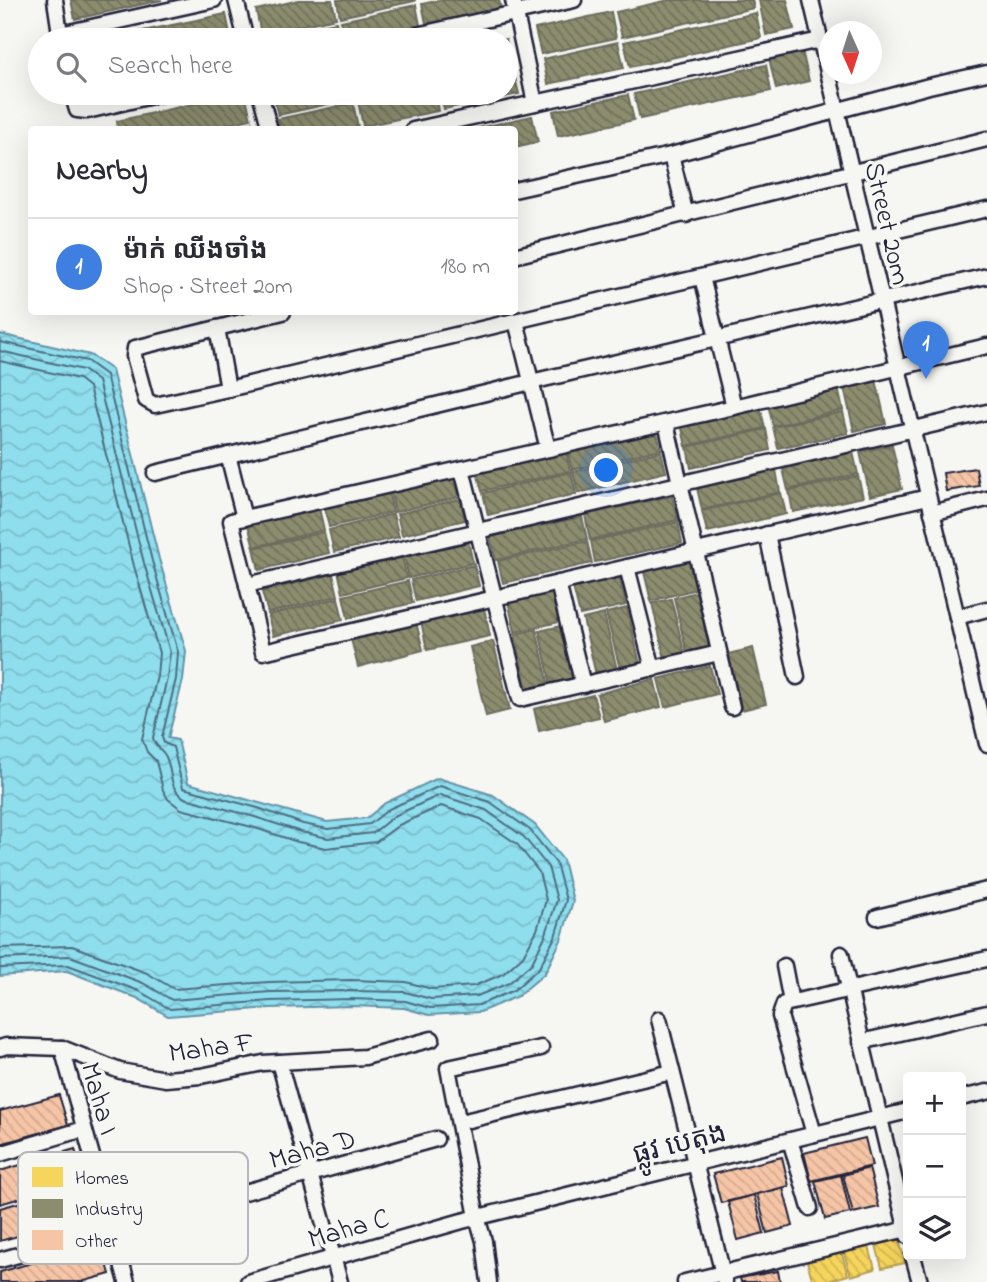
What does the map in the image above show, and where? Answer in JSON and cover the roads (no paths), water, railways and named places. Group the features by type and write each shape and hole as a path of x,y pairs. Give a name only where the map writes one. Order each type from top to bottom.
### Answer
{"street":[{"path":"55,0 60,28"},
{"path":"98,28 215,0"},
{"path":"236,0 243,28"},
{"path":"438,28 514,7 574,0"},
{"name":"Street 20m","path":"811,0 819,36"},
{"path":"514,7 535,103"},
{"path":"430,126 819,40"},
{"path":"518,189 671,155 987,73"},
{"name":"Street 20m","path":"831,84 957,617 981,686 987,742"},
{"path":"76,105 77,110 87,111 113,105"},
{"path":"263,105 269,126"},
{"path":"518,255 987,139"},
{"path":"671,155 686,215"},
{"path":"270,315 135,348 134,356 146,400 155,405 228,389 987,209"},
{"path":"155,473 987,276"},
{"path":"702,277 734,407"},
{"path":"516,321 548,449"},
{"path":"216,327 228,389"},
{"path":"928,496 263,652 231,521 666,423 987,346"},
{"path":"247,585 987,412"},
{"path":"666,423 732,707"},
{"path":"228,455 244,518"},
{"path":"462,469 520,699 719,653"},
{"path":"932,513 987,499"},
{"path":"766,534 797,677"},
{"path":"627,567 653,669"},
{"path":"558,583 583,685"},
{"path":"957,617 987,609"},
{"path":"877,917 987,890"},
{"path":"841,954 903,1216"},
{"path":"814,1134 780,1016 784,1004 987,959"},
{"path":"784,966 791,1002"},
{"path":"861,1042 987,1013"},
{"path":"659,1018 724,1278"},
{"name":"Maha F","path":"0,1048 62,1048 120,1071 166,1079 201,1076 263,1063 365,1057 432,1038"},
{"name":"Maha I","path":"62,1048 90,1152"},
{"path":"489,1282 484,1241 448,1068 541,1048"},
{"path":"279,1062 340,1282"},
{"path":"469,1119 671,1072"},
{"path":"966,1097 987,1092"},
{"name":"ផ្លូវ បេតុង","path":"462,1221 903,1112"},
{"path":"0,1154 84,1129"},
{"name":"Maha D","path":"248,1191 436,1139"},
{"path":"790,1140 810,1209"},
{"name":"Maha C","path":"248,1282 462,1221"},
{"path":"685,1282 724,1278 903,1234"},
{"name":"Maha D","path":"0,1260 18,1255"},
{"path":"914,1261 919,1282"},
{"name":"Maha I","path":"122,1264 127,1282"}],"water":[{"path":"0,334 90,355 112,370 159,559 186,651 183,680 168,738 178,740 188,783 327,822 367,818 385,803 438,778 493,795 535,825 563,860 573,901 561,940 545,973 518,996 480,1012 429,1015 404,1008 352,1006 270,1008 168,1016 137,998 67,971 0,976"}],"place":[{"name":"ម៉ាក់ ឈីងចាំង","path":"926,379"}]}
